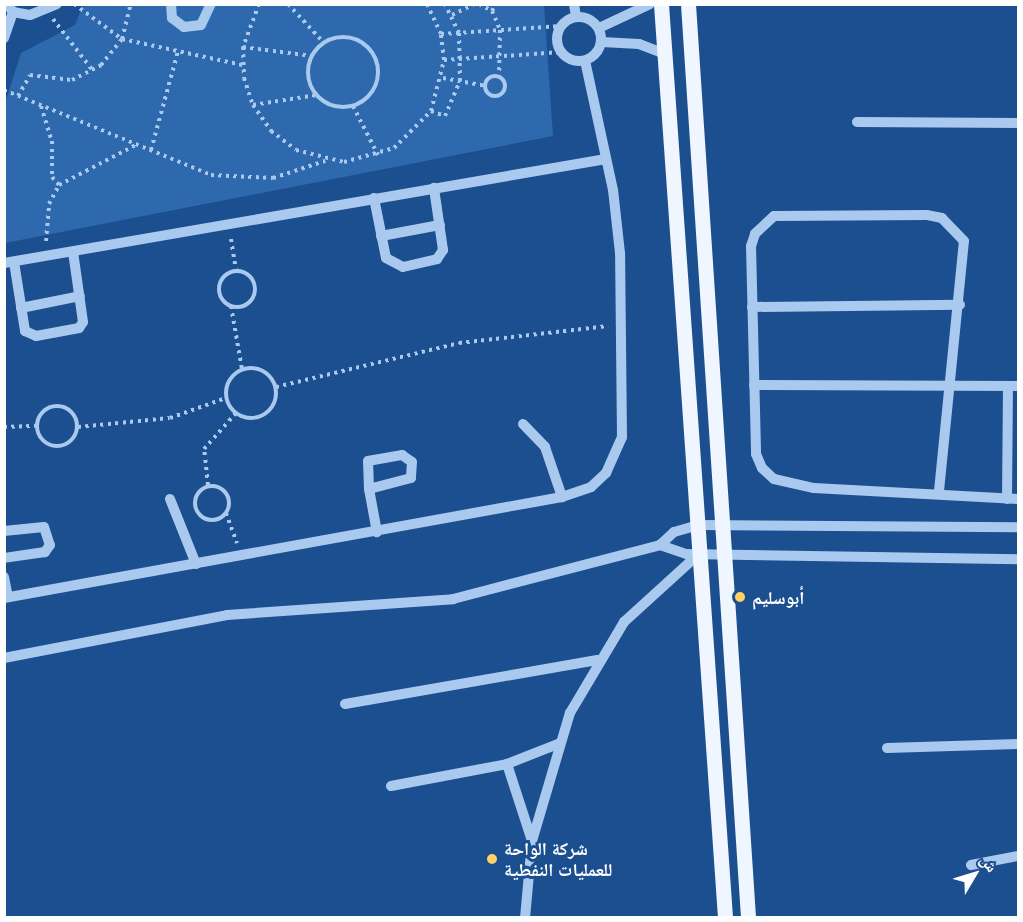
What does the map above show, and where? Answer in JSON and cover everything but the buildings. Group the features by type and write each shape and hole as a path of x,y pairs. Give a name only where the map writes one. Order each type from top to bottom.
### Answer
{"main road":[{"path":"661,4 725,918"},
{"path":"688,4 748,918"}],"street":[{"path":"4,38 10,8 46,11 57,4"},
{"path":"171,4 172,18 184,27 201,25 211,4"},
{"path":"574,4 576,16"},
{"path":"599,28 650,4"},
{"path":"576,16 561,26 561,52 585,61"},
{"path":"576,16 599,28"},
{"path":"599,28 602,42"},
{"path":"602,42 639,44 665,54"},
{"path":"585,61 602,42"},
{"path":"4,577 6,598 562,497 591,487 617,456 622,437 621,325 617,221 585,61"},
{"path":"857,122 1018,123"},
{"path":"73,252 83,322 75,328 32,336 25,331 10,263 374,198 606,159"},
{"path":"374,198 386,258 403,267 441,255 440,225 434,188"},
{"path":"939,491 946,387 960,305 963,241 942,218 786,213 768,220 755,234 752,307 756,454 774,479 814,488 939,491 1018,499"},
{"path":"381,236 440,225"},
{"path":"21,308 80,296"},
{"path":"752,307 960,305"},
{"path":"754,385 1013,386 1007,499"},
{"path":"523,424 545,447 562,497"},
{"path":"369,489 408,481 414,471 410,458 368,460 369,489 377,532"},
{"path":"170,499 196,564"},
{"path":"4,658 227,615 453,599 660,545 674,532 699,525 723,522 1018,527"},
{"path":"4,531 44,527 50,545 45,552 4,558"},
{"path":"660,545 676,553 725,551 1018,559"},
{"path":"525,918 532,841 558,744 597,660 624,622 701,552"},
{"path":"345,704 597,660"},
{"path":"391,786 507,764 558,744"},
{"path":"887,748 1018,744"},
{"path":"507,764 532,841"},
{"path":"971,865 1018,856"}],"path":[{"path":"74,4 122,39 242,65"},
{"path":"18,96 30,75 72,80 93,71 122,39 131,4"},
{"path":"259,4 243,47 242,65 253,105 283,141 326,160"},
{"path":"288,4 324,43"},
{"path":"4,90 210,175 243,180 291,174 326,160 378,155 409,138 431,111 442,78 444,60 441,34 426,4"},
{"path":"431,111 445,116 460,81 463,59 459,33 446,4"},
{"path":"452,15 477,4 492,11 500,30 499,76 505,88 499,95 490,94 486,86"},
{"path":"492,11 496,4"},
{"path":"46,11 93,71"},
{"path":"441,34 561,26"},
{"path":"353,39 375,58 375,87 353,106 333,106 317,95 309,76 312,56 324,43 353,39"},
{"path":"243,47 312,56"},
{"path":"151,150 178,51"},
{"path":"444,60 561,52"},
{"path":"486,86 490,78 499,76"},
{"path":"442,78 486,86"},
{"path":"253,105 317,95"},
{"path":"41,105 52,141 52,177 59,185"},
{"path":"353,106 378,155"},
{"path":"45,256 49,204 59,185 138,145"},
{"path":"229,224 236,271"},
{"path":"231,306 245,305 255,288 249,276 236,271 224,277 219,290 231,306 242,369"},
{"path":"276,387 459,343 621,325"},
{"path":"259,368 276,387 274,405 261,417 236,413 226,398 229,381 242,369 259,368"},
{"path":"78,427 170,418 226,398"},
{"path":"57,406 72,412 78,427 71,441 57,447 42,440 37,426 43,411 57,406"},
{"path":"208,485 204,449 236,413"},
{"path":"4,427 37,426"},
{"path":"208,485 197,492 197,512 208,520 226,513"},
{"path":"208,485 226,493 226,513 238,557"}],"shaded area":[{"path":"83,5 544,5 553,136 5,243 5,103 21,53 75,25"}],"place":[{"name":"أبوسليم","path":"740,597"},
{"name":"شركة الواحة للعمليات النفطية","path":"492,859"}]}
